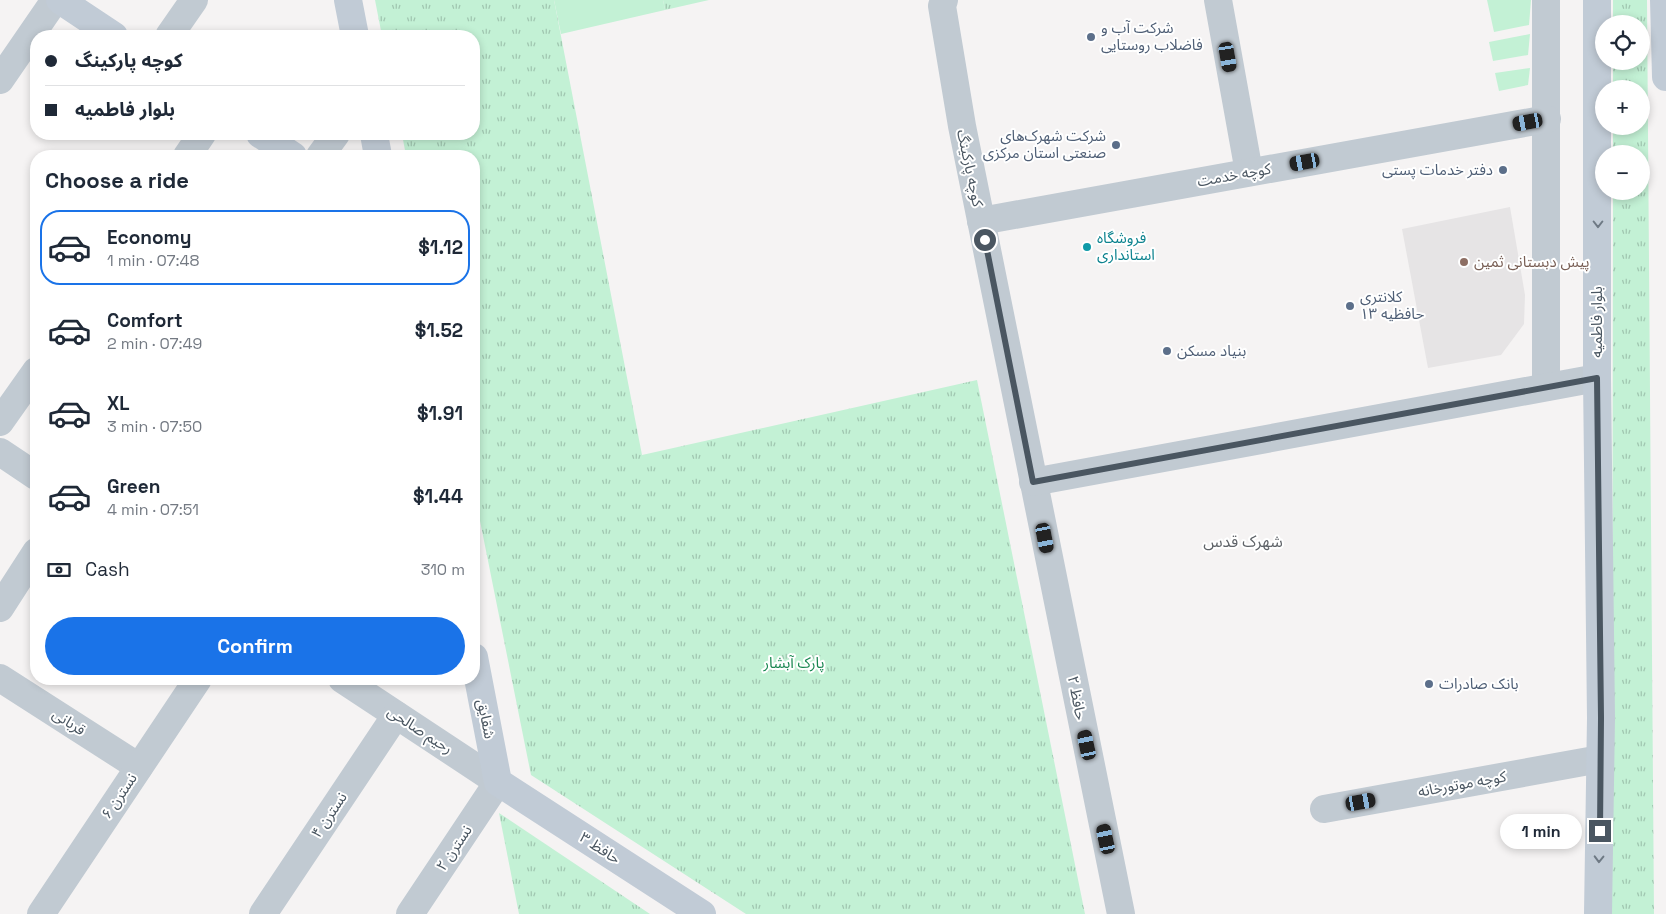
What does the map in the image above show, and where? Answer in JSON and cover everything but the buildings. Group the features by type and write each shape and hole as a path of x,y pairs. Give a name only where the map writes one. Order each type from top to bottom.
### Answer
{"main road":[{"path":"60,0 105,30"},
{"path":"348,0 354,30"},
{"name":"بلوار فاطمیه","path":"1597,0 1600,759 1598,914"},
{"path":"1664,0 1666,77"},
{"path":"269,140 284,150"},
{"name":"شقایق","path":"479,685 498,782"},
{"name":"حافظ ۳","path":"498,782 702,914"}],"street":[{"path":"34,30 55,0"},
{"path":"173,30 194,0"},
{"name":"کوچه پارکینگ","path":"944,0 942,6 960,117 1033,482"},
{"path":"1218,0 1249,172"},
{"path":"1546,0 1546,387"},
{"path":"0,80 30,36"},
{"name":"کوچه خدمت","path":"981,221 1547,119"},
{"path":"1033,482 1597,378"},
{"path":"0,422 30,380"},
{"path":"0,452 30,472"},
{"name":"حافظ ۲","path":"1033,482 1121,914"},
{"path":"0,608 30,561"},
{"name":"قربانی","path":"0,678 139,767"},
{"name":"نسترن ۶","path":"41,914 194,685"},
{"name":"رحیم صالحی","path":"351,685 498,782"},
{"name":"نسترن ۴","path":"262,914 396,715"},
{"name":"کوچه موتورخانه","path":"1324,809 1600,759"},
{"name":"نسترن ۲","path":"410,914 498,782"}],"shaded area":[{"name":"پیش دبستانی ثمین","path":"1510,207 1525,295 1524,324 1501,355 1428,368 1402,229"}],"green space":[{"name":"پارک آبشار","path":"375,0 554,0 642,455 977,380 1085,914 746,914 531,775 480,521 480,150 405,150 403,140 480,140 480,30 381,30"},
{"path":"554,0 663,0 665,10 561,34"},
{"path":"663,0 709,0 665,10"},
{"path":"1487,0 1531,0 1529,25 1494,32"},
{"path":"1613,0 1647,0 1647,15 1613,15"},
{"path":"1530,34 1528,55 1493,61 1489,42"},
{"path":"1530,68 1528,85 1499,91 1495,73"},
{"path":"1613,70 1648,70 1648,80 1613,80"},
{"path":"1613,135 1648,135 1648,145 1613,145"},
{"path":"1613,200 1649,200 1654,914 1612,914"},
{"path":"499,813 650,914 519,914"}],"place":[{"name":"شرکت آب و فاضلاب روستایی","path":"1091,37"},
{"name":"شرکت شهرک‌های صنعتی استان مرکزی","path":"1116,145"},
{"name":"دفتر خدمات پستی","path":"1503,170"},
{"name":"فروشگاه استانداری","path":"1087,247"},
{"name":"پیش دبستانی ثمین","path":"1464,262"},
{"name":"کلانتری ۱۳ حافظیه","path":"1350,306"},
{"name":"بنیاد مسکن","path":"1167,351"},
{"name":"بانک صادرات","path":"1429,684"}],"district":[{"name":"شهرک قدس","path":"1243,541"}],"route":[{"path":"985,240 1033,482 1597,378 1601,718 1600,831"}]}
